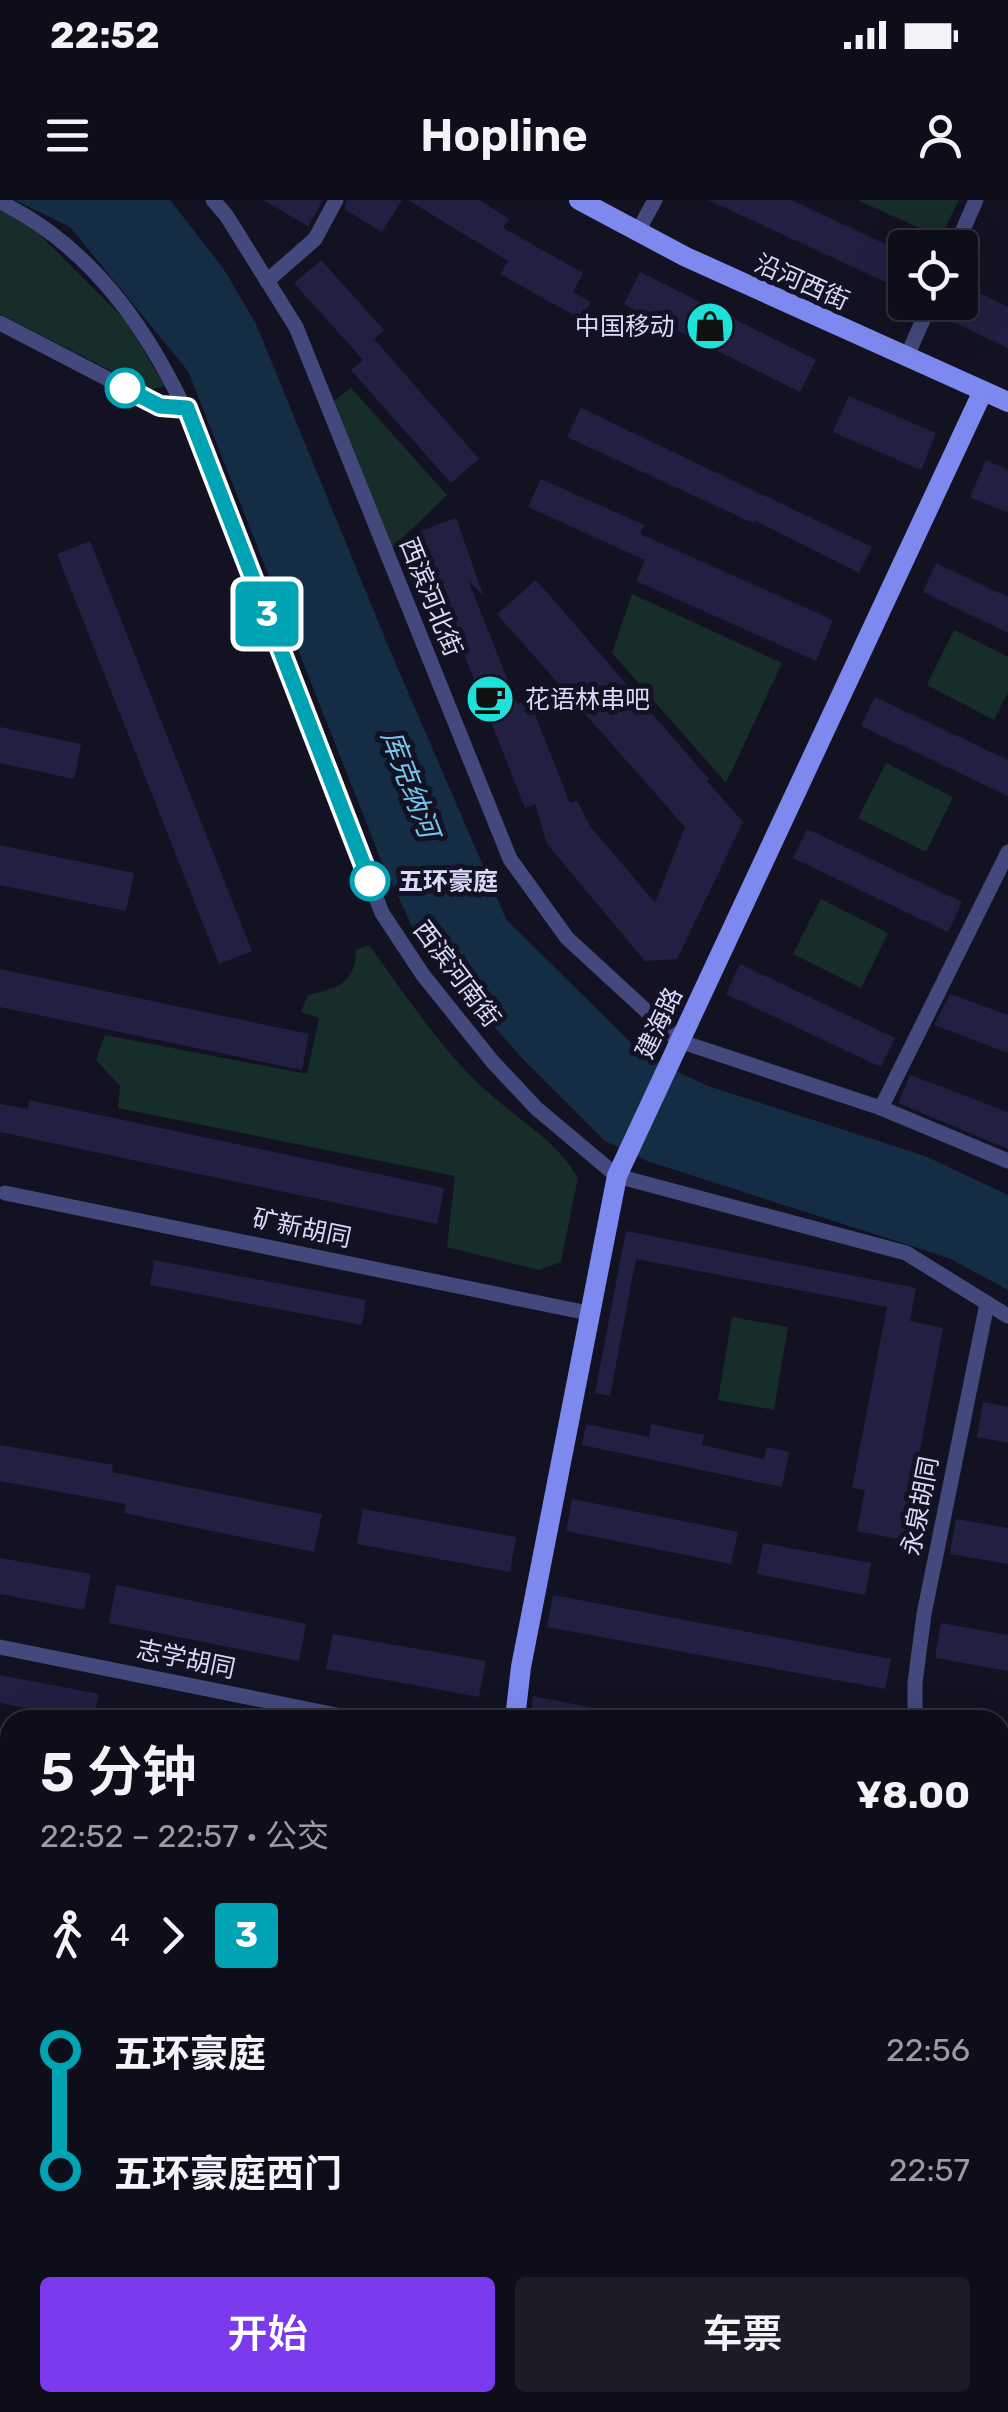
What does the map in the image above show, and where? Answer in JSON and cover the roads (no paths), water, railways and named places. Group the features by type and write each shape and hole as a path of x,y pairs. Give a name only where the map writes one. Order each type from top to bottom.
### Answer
{"street":[{"name":"西滨河北街","path":"212,200 296,327 510,859 568,938 675,1048 881,1108 1008,1161"},
{"path":"267,281 315,240 336,200"},
{"name":"沿河西街","path":"579,200 686,256 1008,402"},
{"path":"638,231 654,200"},
{"path":"963,230 976,200"},
{"name":"西滨河南街","path":"0,202 33,218 74,250 131,314 187,408 382,913 423,975 492,1061 536,1108 617,1176 906,1252 1008,1316"},
{"path":"907,356 922,320"},
{"path":"0,323 160,406 187,408"},
{"name":"建海路","path":"516,1710 521,1667 617,1176 984,391"},
{"path":"881,1108 1008,852"},
{"name":"矿新胡同","path":"4,1193 588,1313"},
{"name":"永泉胡同","path":"914,1710 924,1614 987,1304"},
{"name":"志学胡同","path":"0,1647 312,1710"}],"water":[{"name":"库克纳河","path":"15,200 170,200 223,268 256,324 506,919 644,1056 708,1086 925,1156 1008,1195 1008,1290 949,1258 647,1161 605,1141 521,1057 420,943 381,860 188,371 70,227"}],"place":[{"name":"中国移动","path":"710,326"},
{"name":"花语林串吧","path":"490,699"},
{"name":"五环豪庭","path":"370,881"}]}
